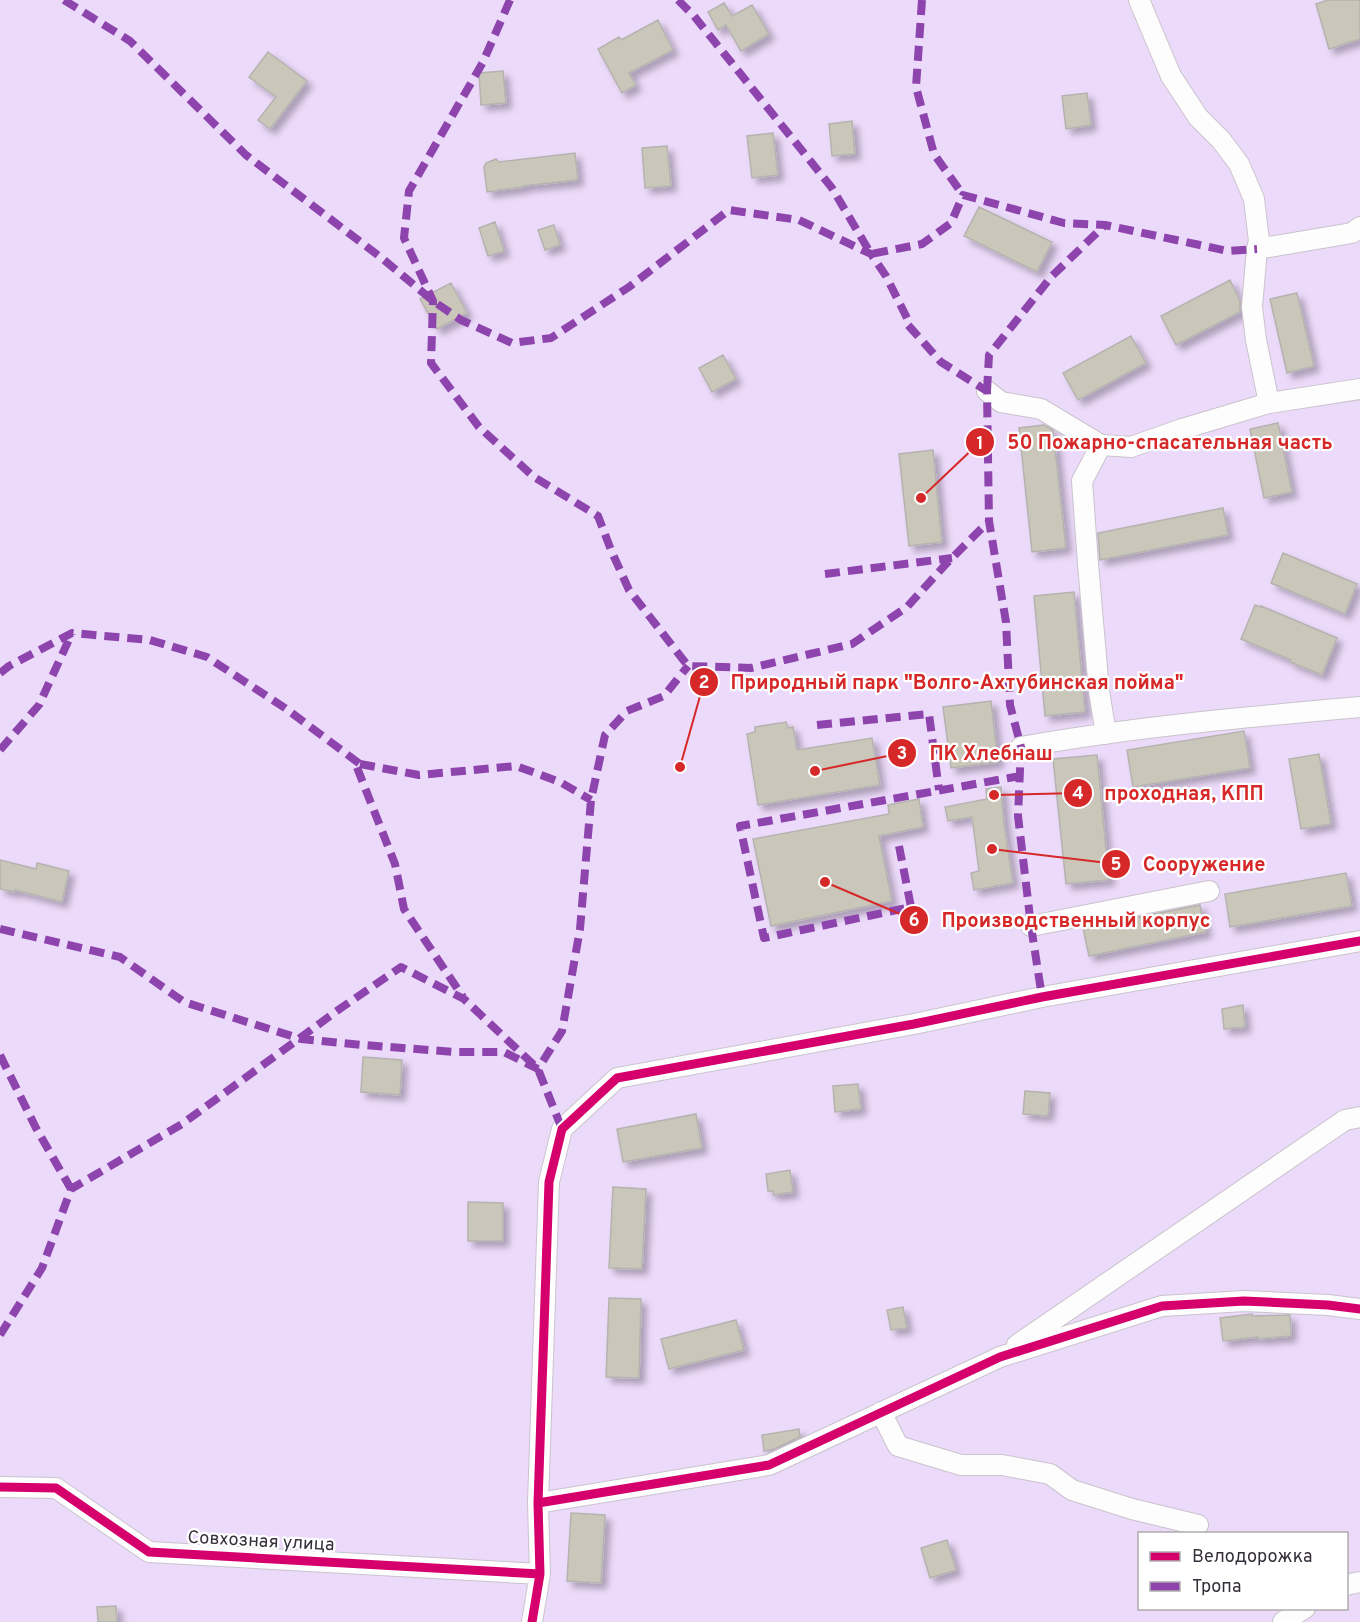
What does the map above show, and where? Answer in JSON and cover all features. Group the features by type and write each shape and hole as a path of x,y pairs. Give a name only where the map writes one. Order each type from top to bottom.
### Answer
{"street":[{"path":"1139,0 1171,76 1198,117 1221,140 1239,164 1254,199 1259,241 1252,307 1269,404"},
{"path":"1257,249 1352,233 1360,227"},
{"path":"987,391 1001,402 1041,409 1101,445 1131,447 1182,429 1269,404 1360,389"},
{"path":"1101,445 1082,481 1099,691 1106,734"},
{"path":"1021,747 1221,720 1360,707"},
{"path":"1031,926 1209,891"},
{"path":"532,1622 540,1574 538,1503 549,1182 562,1129 617,1078 914,1024 1042,997 1360,941"},
{"path":"1000,1357 1345,1120 1360,1117"},
{"path":"538,1503 769,1465 1000,1357 1162,1306 1244,1301 1360,1309"},
{"path":"881,1412 898,1446 961,1465 1002,1465 1050,1473 1072,1490 1132,1509 1198,1525"},
{"name":"Совхозная улица","path":"0,1487 56,1488 149,1552 540,1574"},
{"path":"1283,1622 1302,1610"}],"shaded area":[{"path":"0,0 1360,0 1360,1622 0,1622"}],"building":[{"path":"1328,0 1360,0 1360,39 1329,49 1316,4"},
{"path":"724,3 732,16 752,5 769,34 741,51 726,25 718,30 708,12"},
{"path":"658,20 673,50 629,73 636,85 622,93 598,49 619,37 621,40"},
{"path":"268,52 307,81 270,129 258,120 276,97 249,77"},
{"path":"503,71 506,103 481,105 479,73"},
{"path":"1087,93 1091,125 1066,129 1062,96"},
{"path":"852,121 855,154 832,156 829,124"},
{"path":"773,133 778,175 752,178 747,136"},
{"path":"667,146 671,186 645,188 642,148"},
{"path":"575,153 578,180 487,192 484,167 486,163 496,159 499,162"},
{"path":"979,207 1052,242 1037,272 964,236"},
{"path":"495,222 504,251 488,256 479,228"},
{"path":"554,225 560,245 545,250 538,230"},
{"path":"1230,280 1240,301 1240,312 1176,345 1161,316"},
{"path":"451,283 467,313 437,329 420,299"},
{"path":"1297,293 1314,366 1287,373 1270,299"},
{"path":"1131,336 1146,363 1078,400 1063,373"},
{"path":"723,355 736,379 712,392 699,368"},
{"path":"1278,423 1292,492 1264,498 1250,429"},
{"path":"1044,425 1053,430 1066,548 1032,552 1019,428"},
{"path":"933,450 942,542 909,546 899,454"},
{"path":"1223,508 1228,535 1100,560 1098,533"},
{"path":"1283,553 1357,584 1345,614 1271,583"},
{"path":"1074,592 1085,712 1045,716 1034,596"},
{"path":"1255,605 1337,638 1322,675 1241,639"},
{"path":"991,701 998,762 951,768 943,707"},
{"path":"786,722 788,728 793,727 797,750 872,738 880,785 758,805 747,734 755,732 755,727"},
{"path":"1244,731 1250,768 1133,787 1127,750"},
{"path":"1319,754 1331,824 1301,829 1289,759"},
{"path":"1097,755 1109,880 1066,884 1053,759"},
{"path":"1001,787 1013,883 974,890 971,873 979,871 972,817 948,821 945,807 987,799 986,789"},
{"path":"919,799 923,827 879,836 892,901 771,926 753,839 889,814 888,805"},
{"path":"0,860 36,869 37,863 69,871 62,902 15,890 15,892 0,889"},
{"path":"1346,873 1352,906 1230,927 1225,894"},
{"path":"1200,905 1206,932 1089,956 1083,928"},
{"path":"1243,1005 1245,1027 1224,1029 1222,1009"},
{"path":"363,1057 402,1060 400,1095 361,1092"},
{"path":"858,1084 861,1109 835,1112 833,1086"},
{"path":"1025,1091 1050,1093 1048,1116 1023,1114"},
{"path":"696,1114 702,1148 623,1162 617,1129"},
{"path":"790,1170 793,1192 774,1195 773,1191 768,1191 766,1174"},
{"path":"613,1187 646,1189 642,1269 609,1268"},
{"path":"468,1202 503,1203 503,1241 468,1241"},
{"path":"609,1298 641,1299 639,1378 606,1377"},
{"path":"903,1307 907,1328 891,1330 887,1310"},
{"path":"1252,1314 1252,1316 1290,1315 1291,1336 1223,1341 1220,1318"},
{"path":"736,1320 744,1350 669,1369 661,1339"},
{"path":"799,1429 800,1437 764,1451 762,1435"},
{"path":"571,1513 605,1515 601,1583 567,1581"},
{"path":"947,1540 956,1570 930,1578 921,1548"},
{"path":"116,1606 117,1622 98,1622 97,1607"}],"marked path":[{"path":"64,0 130,41 246,155 383,259 433,301 461,320 512,343 551,338 629,287 729,210 799,220 871,254 886,276 909,322 908,325 941,362 987,391 989,521 1006,622 1010,705 1021,747 1018,816 1042,997"},
{"path":"510,0 483,62 409,191 404,238 433,301 431,363 479,427 534,477 598,516 629,590 688,666 751,668 852,644 907,607 989,521"},
{"path":"678,0 694,16 832,188 871,254 922,244 951,223 963,195 1064,223 1105,225 1228,251 1257,249"},
{"path":"922,0 916,87 934,154 963,195"},
{"path":"987,391 989,355 1051,277 1105,225"},
{"path":"825,574 952,558"},
{"path":"0,673 72,633 150,640 207,657 285,708 360,764 356,765 395,864 404,909 463,997"},
{"path":"0,750 39,705 72,633"},
{"path":"0,929 120,957 184,1002 301,1039 455,1052 504,1052 538,1069 562,1031 580,929 591,800 605,735 627,711 664,696 688,666"},
{"path":"817,725 929,714 939,790"},
{"path":"360,764 419,775 516,766 560,782 591,800"},
{"path":"899,846 911,907 764,938 740,826 1020,776"},
{"path":"0,1335 42,1268 71,1189 182,1124 401,967 464,999 538,1069 562,1129"},
{"path":"0,1055 36,1128 71,1189"}],"cycle path":[{"path":"532,1622 540,1574 538,1503 549,1182 562,1129 617,1078 914,1024 1042,997 1360,941"},
{"path":"538,1503 769,1465 1000,1357 1162,1306 1244,1301 1360,1309"},
{"path":"0,1487 56,1488 149,1552 540,1574"}],"place":[{"name":"50 Пожарно-спасательная часть","path":"921,498"},
{"name":"Природный парк \"Волго-Ахтубинская пойма\"","path":"680,767"},
{"name":"ПК Хлебнаш","path":"815,771"},
{"name":"проходная, КПП","path":"994,795"},
{"name":"Сооружение","path":"992,849"},
{"name":"Производственный корпус","path":"825,882"}]}
